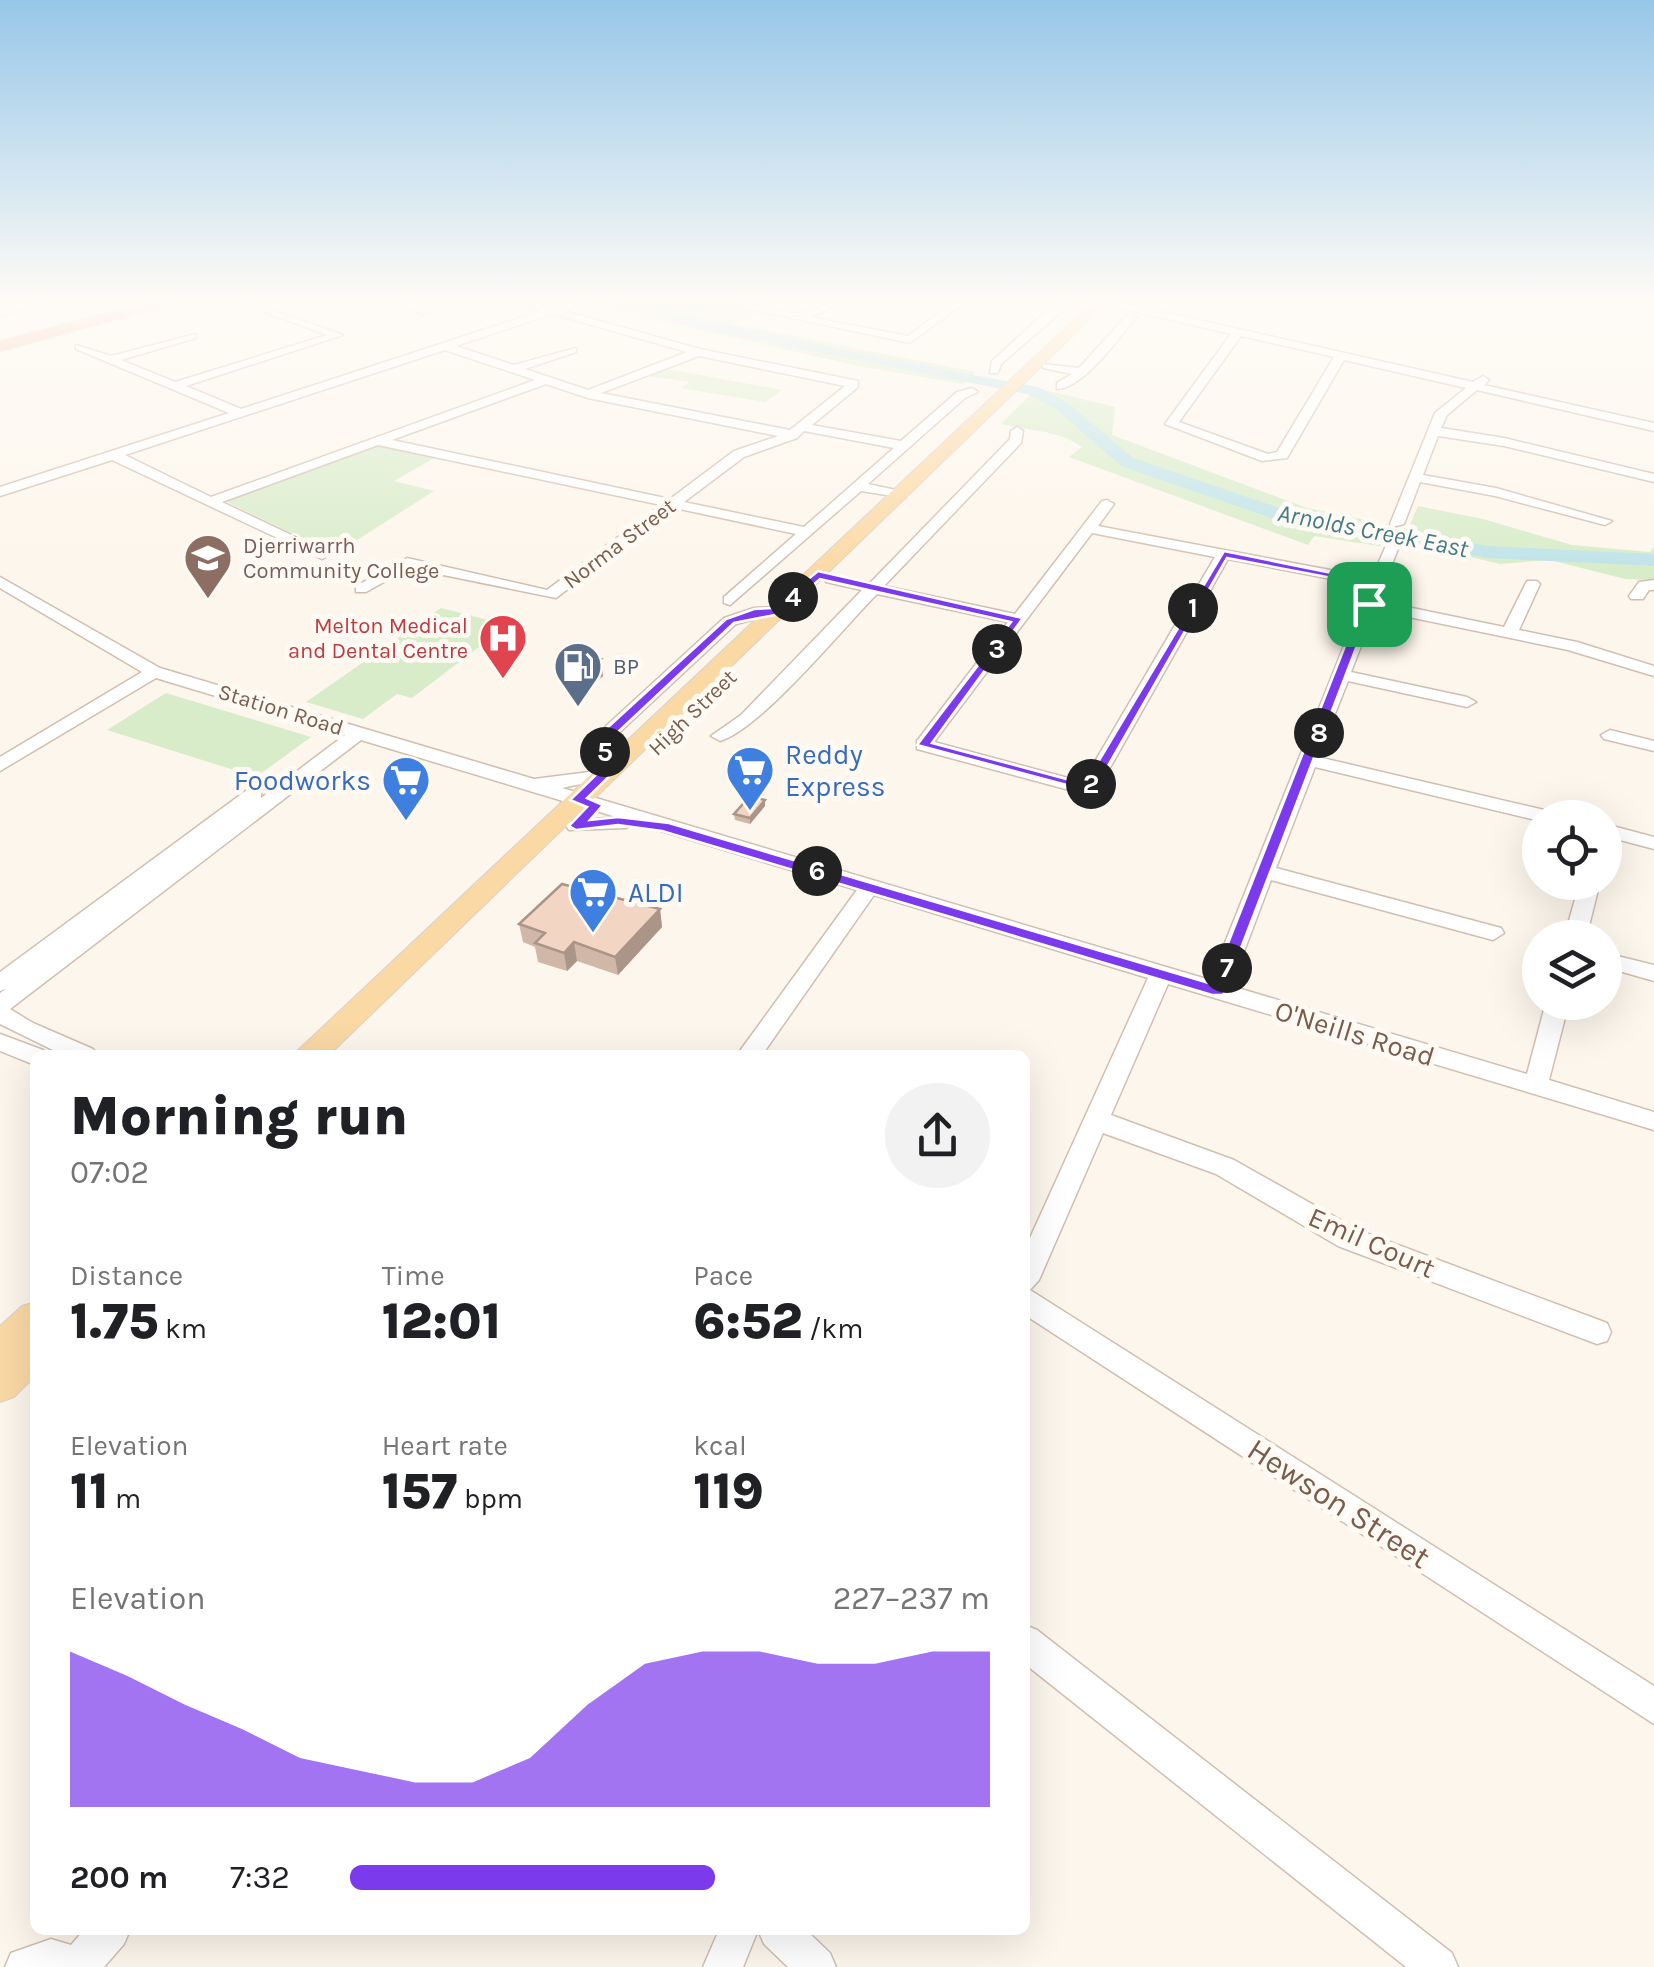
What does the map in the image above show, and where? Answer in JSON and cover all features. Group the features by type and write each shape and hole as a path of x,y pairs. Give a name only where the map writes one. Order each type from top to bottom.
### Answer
{"main road":[{"name":"High Street","path":"339,1050 1014,393"},
{"name":"High Street","path":"314,1050 540,837 583,810 610,768 776,612 824,577"},
{"path":"0,1351 30,1323"},
{"path":"0,1384 30,1355"}],"street":[{"path":"191,393 240,413"},
{"path":"0,492 302,393"},
{"path":"212,502 511,393"},
{"path":"584,393 901,446"},
{"name":"Norma Street","path":"361,589 407,563 550,595 739,454 797,431 843,393"},
{"path":"730,600 901,446 961,395 969,393"},
{"path":"1194,393 1171,424 1266,458 1282,456 1319,393"},
{"path":"1397,524 1444,408 1465,393"},
{"path":"1523,393 1653,422"},
{"path":"1567,393 1597,399"},
{"path":"1634,407 1653,422"},
{"name":"High Street","path":"720,736 746,718 874,588 1016,440 1017,431"},
{"path":"1433,431 1504,442 1654,478"},
{"path":"377,442 806,532"},
{"path":"113,455 322,556"},
{"path":"1418,478 1496,492 1605,521"},
{"path":"857,486 906,496"},
{"path":"1107,504 924,745 1088,789 1224,554"},
{"path":"1088,528 1375,583"},
{"path":"1218,992 1392,546"},
{"path":"824,577 1019,620"},
{"name":"Station Road","path":"0,582 163,674 522,783 583,810"},
{"path":"1510,634 1523,597 1532,584"},
{"path":"1637,596 1644,585 1654,585"},
{"path":"1369,604 1572,646 1654,672"},
{"path":"0,765 135,683 163,674"},
{"path":"1343,675 1466,702"},
{"path":"0,983 351,730"},
{"path":"74,1050 26,1029 0,1009 351,730"},
{"path":"1610,734 1654,746"},
{"path":"1308,760 1522,811"},
{"path":"522,783 566,782 610,768"},
{"path":"522,783 549,808 540,837"},
{"path":"583,810 618,821 664,826"},
{"name":"O'Neills Road","path":"583,810 664,826 1654,1121"},
{"path":"1622,835 1654,843"},
{"path":"1265,872 1493,933"},
{"path":"753,1050 870,886"},
{"path":"1622,965 1654,973"},
{"path":"1030,1269 1162,974"},
{"path":"1536,1087 1553,1020"},
{"path":"0,1042 30,1054"},
{"name":"Emil Court","path":"1096,1120 1225,1168 1348,1238 1597,1332"},
{"name":"Hewson Street","path":"1030,1303 1654,1706"},
{"path":"1030,1646 1438,1967"},
{"path":"25,1967 51,1959 77,1967 106,1935"},
{"path":"723,1967 737,1935"},
{"path":"783,1935 816,1967"}],"green space":[{"path":"710,393 778,393 765,402"},
{"path":"1032,393 1057,393 1115,407 1112,435 1307,508 1389,525 1385,543 1379,546 1314,536 1308,545 1069,457 1082,447 1063,437 1001,424"},
{"path":"379,444 436,457 394,481 434,491 335,554 223,500"},
{"path":"1418,506 1483,519 1572,545 1650,552 1654,547 1654,580 1625,579 1550,560 1500,564 1403,541"},
{"path":"441,608 508,625 412,698 397,694 363,719 306,702"},
{"path":"166,693 311,737 256,777 107,730"}],"building":[{"path":"584,654 601,659 580,676 563,671"},
{"path":"750,796 765,800 750,818 734,814"},
{"name":"ALDI","path":"562,884 660,909 615,957 574,942 564,953 535,943 545,933 519,924"}],"waterway":[{"name":"Arnolds Creek East","path":"1037,393 1062,406 1127,462 1287,517 1488,552 1654,560"}],"place":[{"name":"Djerriwarrh Community College","path":"208,600"},
{"name":"Melton Medical and Dental Centre","path":"503,680"},
{"name":"BP","path":"578,708"},
{"name":"Reddy Express","path":"750,812"},
{"name":"Foodworks","path":"406,822"},
{"name":"ALDI","path":"593,934"}],"route":[{"path":"1224,554 1375,583 1369,604 1218,992 664,826 618,821 576,826 596,805 577,800 615,764 606,755 604,745 612,730 730,621 738,616 776,612 818,575 1019,620 924,745 1088,789 1224,554"}]}
